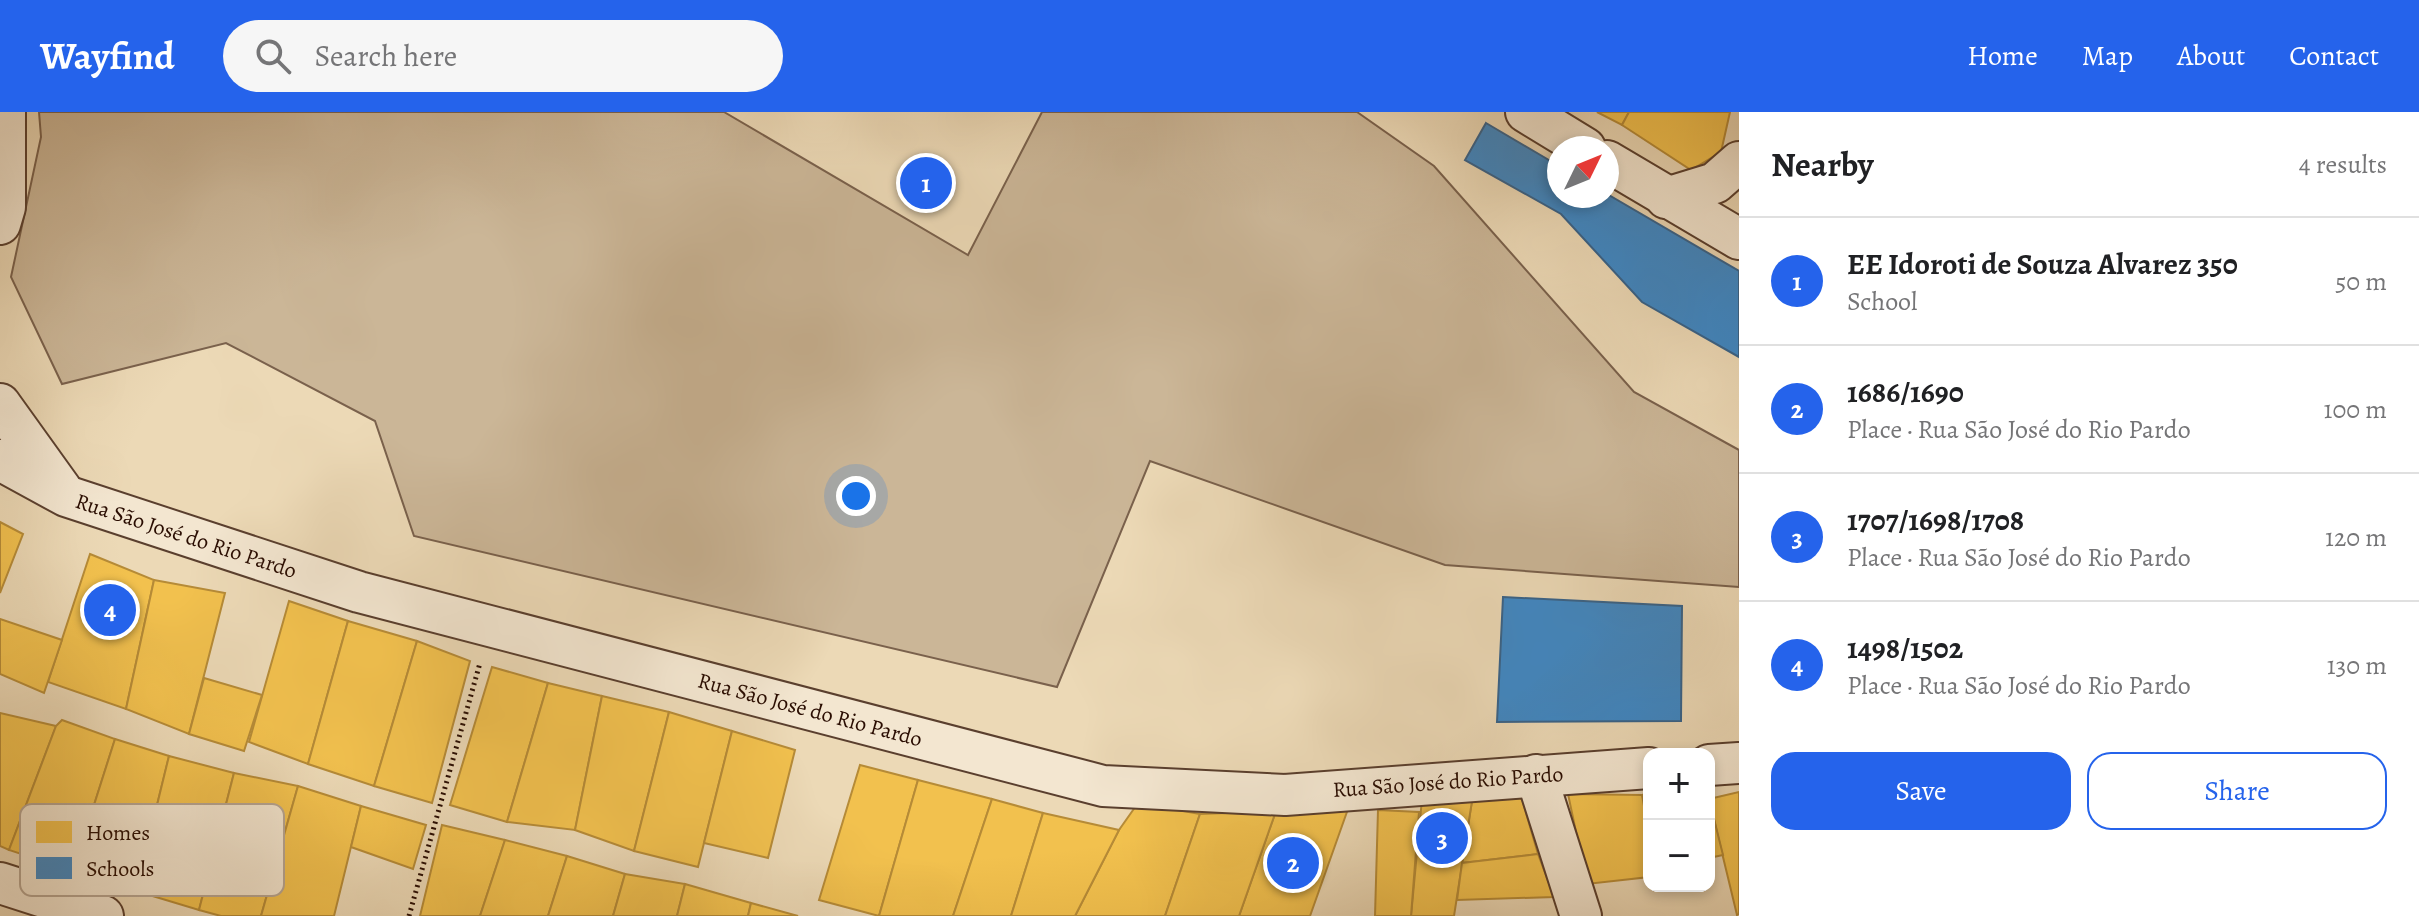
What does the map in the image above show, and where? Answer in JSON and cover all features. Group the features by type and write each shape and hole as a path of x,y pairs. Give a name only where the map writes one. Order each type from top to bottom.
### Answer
{"street":[{"path":"0,224 5,207 5,112"},
{"path":"1526,112 1565,136"},
{"path":"1666,198 1715,183 1739,162"},
{"path":"1619,169 1739,239"},
{"path":"0,404 66,496"},
{"name":"Rua São José do Rio Pardo","path":"0,460 66,496 359,592 652,666 893,734 1103,786 1285,795 1643,768"},
{"path":"1715,765 1739,763"},
{"path":"1536,775 1581,916"},
{"path":"0,883 20,889"},
{"path":"41,896 103,916"}],"path":[{"path":"409,916 482,658"}],"shaded area":[{"path":"39,112 724,112 968,255 1042,112 1357,112 1434,166 1634,392 1739,450 1739,587 1445,565 1150,461 1057,687 414,536 375,421 226,343 62,384 11,277 41,137"}],"building: Homes":[{"path":"1597,112 1629,112 1622,125"},
{"path":"1629,112 1730,112 1721,152 1691,170 1622,125"},
{"path":"0,522 23,534 0,593"},
{"path":"90,554 154,580 126,709 48,682"},
{"path":"154,580 225,593 189,734 126,709"},
{"path":"289,601 348,621 308,764 249,742"},
{"path":"0,619 62,640 44,693 0,674"},
{"path":"348,621 417,641 374,786 308,764"},
{"path":"417,641 470,661 432,803 374,786"},
{"path":"492,667 548,683 507,822 450,805"},
{"path":"204,678 262,695 244,751 189,734"},
{"path":"548,683 602,696 575,830 507,822"},
{"path":"602,696 669,712 634,851 575,830"},
{"path":"669,712 732,731 698,867 634,851"},
{"path":"0,713 56,726 26,804 20,804 20,821 9,850 0,846"},
{"path":"62,720 115,739 94,804 26,804 56,726"},
{"path":"732,731 795,750 768,858 704,843"},
{"path":"115,739 169,756 157,804 94,804"},
{"path":"169,756 234,773 226,804 157,804"},
{"path":"860,765 918,780 879,916 819,900"},
{"path":"234,773 298,786 284,835 284,804 226,804"},
{"path":"918,780 992,799 953,916 879,916"},
{"path":"298,786 361,806 334,916 261,916 267,896 284,896 284,835"},
{"path":"1739,792 1737,915 1715,824 1715,798"},
{"path":"1568,794 1642,795 1643,878 1587,884"},
{"path":"1521,796 1538,854 1462,863 1472,801"},
{"path":"992,799 1043,813 1011,916 953,916"},
{"path":"1422,799 1472,801 1454,916 1411,916"},
{"path":"1138,803 1200,814 1165,916 1075,916 1119,830"},
{"path":"361,806 426,825 413,869 351,847"},
{"path":"1348,809 1310,916 1239,916 1276,811"},
{"path":"1378,810 1419,812 1411,916 1375,916"},
{"path":"1276,811 1239,916 1165,916 1200,814"},
{"path":"1043,813 1119,830 1075,916 1011,916"},
{"path":"20,821 20,854 9,850"},
{"path":"1715,823 1723,855 1715,857"},
{"path":"442,825 505,840 480,916 420,916"},
{"path":"505,840 567,856 548,916 480,916"},
{"path":"1538,854 1554,897 1457,900 1462,863"},
{"path":"567,856 625,874 613,916 548,916"},
{"path":"625,874 685,884 677,916 613,916"},
{"path":"685,884 751,903 748,916 677,916"},
{"path":"153,896 203,896 199,910"},
{"path":"203,896 267,896 261,916 221,916 199,910"},
{"path":"751,903 798,916 748,916"}],"building: Schools":[{"path":"1486,123 1547,159 1547,206 1465,160"},
{"path":"1619,201 1739,271 1739,357 1642,302 1561,214 1550,208 1619,208"},
{"path":"1503,597 1682,606 1681,721 1497,722"}],"place":[{"name":"EE Idoroti de Souza Alvarez 350","path":"926,183"},
{"name":"1498/1502","path":"110,610"},
{"name":"1707/1698/1708","path":"1442,838"},
{"name":"1686/1690","path":"1293,863"}]}
